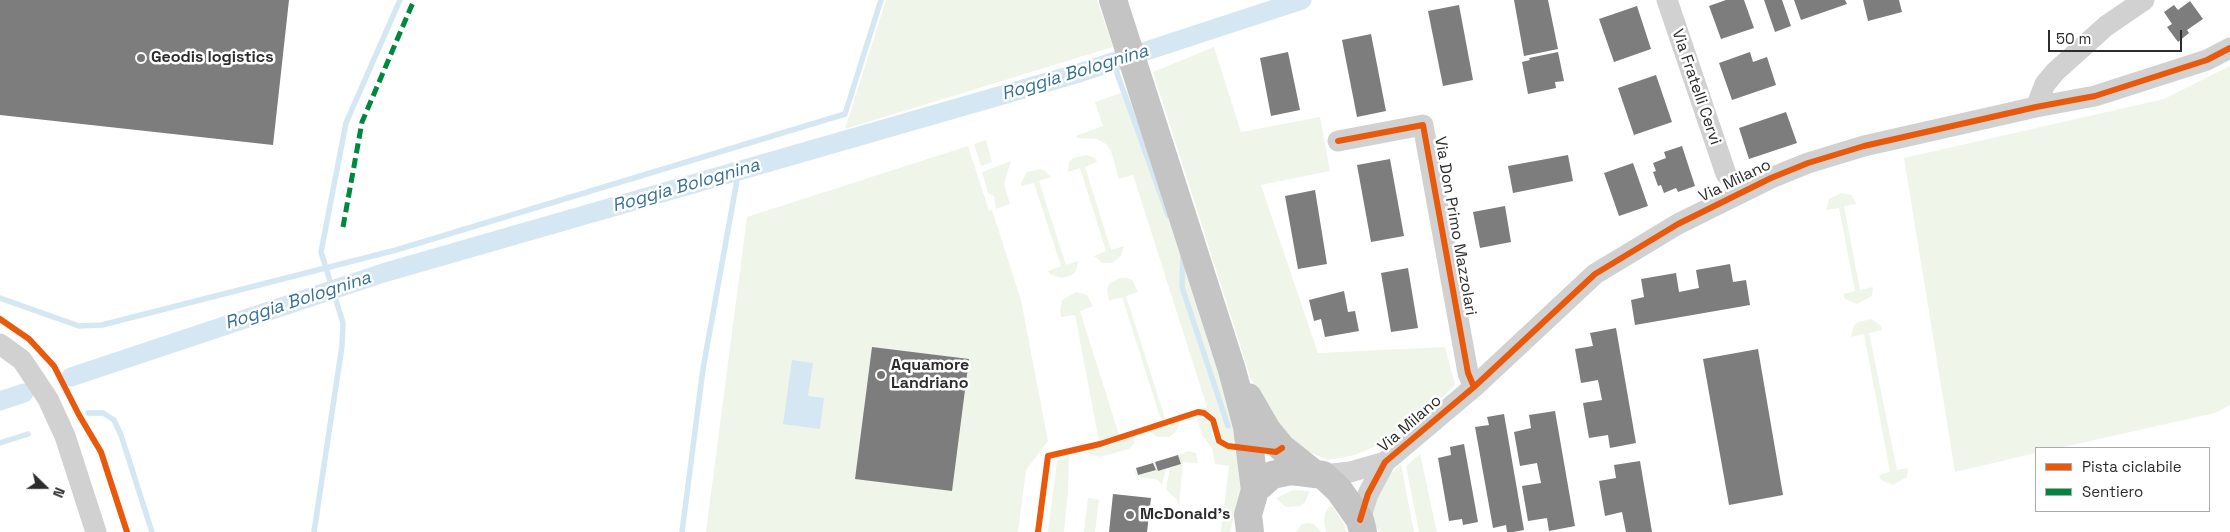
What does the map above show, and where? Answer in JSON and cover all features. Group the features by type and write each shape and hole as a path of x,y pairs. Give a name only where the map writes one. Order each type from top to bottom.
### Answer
{"main road":[{"path":"1113,0 1232,370 1247,427 1248,517"},
{"path":"1232,370 1267,430 1282,448 1339,490 1363,529"},
{"path":"1248,517 1272,475 1292,470 1318,474"}],"street":[{"name":"Via Fratelli Cervi","path":"1667,0 1726,174"},
{"path":"2036,107 2045,84 2055,72 2106,26 2144,0"},
{"name":"Via Milano","path":"1363,529 1368,494 1385,462 1474,387 1595,274 1678,224 1735,195 1790,171 1864,146 2036,107 2095,96 2207,60 2230,48"},
{"name":"Via Don Primo Mazzolari","path":"1338,141 1423,125 1468,373 1474,387"},
{"path":"0,344 22,360 48,399 65,436 96,532"},
{"name":"Via Milano","path":"1318,474 1350,472 1385,462"}],"shaded area":[{"path":"886,0 1097,0 1113,47 845,129"},
{"path":"1214,47 1241,132 1320,117 1330,171 1261,185 1318,353 1445,347 1455,385 1415,424 1379,445 1355,455 1328,460 1304,450 1265,409 1250,376 1153,72"},
{"path":"2230,66 2230,405 2215,413 2063,447 2035,447 2035,453 1955,472 1904,158 2164,99"},
{"path":"1135,88 1210,349 1228,381 1243,445 1229,443 1222,438 1217,420 1213,415 1198,410 1207,407 1133,175 1119,179 1111,151 1106,144 1097,139 1077,138 1076,136 1103,126 1095,102"},
{"path":"986,140 992,162 981,166 974,144"},
{"name":"Aquamore Landriano","path":"968,146 989,211 992,210 1021,300 1048,441 1026,470 1018,532 706,532 747,217"},
{"path":"1086,155 1095,158 1097,162 1085,167 1111,250 1124,246 1121,256 1112,263 1102,263 1094,256 1106,251 1080,168 1068,172 1069,162 1073,158"},
{"path":"1011,161 1004,184 1010,204 996,209 994,196 988,193 982,172"},
{"path":"1040,169 1051,177 1039,181 1066,265 1078,261 1076,271 1072,275 1062,278 1051,275 1048,271 1061,266 1034,183 1021,186 1027,172"},
{"path":"1841,193 1851,195 1857,204 1844,206 1860,290 1873,287 1872,296 1857,304 1845,299 1843,294 1855,291 1839,208 1826,210 1829,199"},
{"path":"1120,278 1132,280 1138,292 1126,296 1165,418 1161,420 1122,297 1109,301 1107,290 1109,284"},
{"path":"1076,292 1087,295 1093,306 1080,311 1119,435 1099,441 1075,315 1061,317 1062,300"},
{"path":"1872,319 1881,326 1882,330 1869,333 1897,470 1908,468 1907,477 1893,485 1881,480 1879,475 1890,472 1864,334 1851,337 1854,325 1858,322"},
{"path":"1197,418 1203,418 1210,424 1213,438 1218,445 1240,452 1242,485 1230,532 1221,532 1229,466 1215,464 1212,448 1202,435"},
{"path":"1180,421 1176,432 1169,437 1157,437 1150,431"},
{"path":"1134,436 1134,443 1129,449 1100,457 1088,453 1087,450 1101,448"},
{"path":"1188,451 1196,453 1198,463 1183,462 1179,507 1177,500 1166,489 1170,468 1181,464 1178,455"},
{"path":"1420,454 1437,532 1419,532 1406,466"},
{"path":"1069,456 1064,532 1048,532 1057,461"},
{"path":"1155,462 1158,471 1166,469 1162,485 1158,480 1136,476 1134,469 1138,475 1155,470 1153,463"},
{"path":"1401,464 1414,532 1380,532 1374,524 1370,510 1384,480"},
{"path":"1293,490 1310,491 1305,502 1300,506 1286,507 1276,498"},
{"path":"1088,498 1099,500 1095,532 1084,532"},
{"path":"1332,506 1343,522 1347,532 1326,532 1325,513"},
{"path":"1302,524 1314,524 1321,532 1296,532"}],"water":[{"path":"792,360 813,363 808,396 824,398 820,429 783,424"}],"building":[{"name":"Geodis logistics","path":"0,0 289,0 273,145 0,115"},
{"path":"1514,0 1548,0 1558,49 1524,56"},
{"path":"1726,0 1744,0 1754,28 1721,39 1709,6"},
{"path":"1764,0 1782,0 1791,26 1775,32"},
{"path":"1794,0 1845,0 1847,4 1801,20"},
{"path":"1863,0 1899,0 1902,12 1868,21"},
{"path":"2190,1 2203,19 2187,30 2189,33 2178,42 2167,27 2172,24 2164,12 2174,5 2178,10"},
{"path":"1459,5 1473,80 1443,86 1428,11"},
{"path":"1637,6 1651,49 1614,62 1599,19"},
{"path":"1371,34 1386,111 1357,117 1342,40"},
{"path":"1288,52 1300,110 1271,116 1260,58"},
{"path":"1558,52 1564,81 1555,82 1556,88 1528,94 1522,62 1530,60 1529,58"},
{"path":"1750,52 1753,62 1767,57 1776,85 1732,100 1719,63"},
{"path":"1656,75 1672,122 1634,135 1618,88"},
{"path":"1786,112 1797,143 1749,159 1739,128"},
{"path":"1682,146 1695,186 1678,192 1676,188 1664,193 1661,185 1658,186 1653,172 1656,171 1653,163 1666,158 1664,152"},
{"path":"1568,155 1573,181 1513,193 1508,166"},
{"path":"1390,159 1404,236 1371,242 1357,165"},
{"path":"1633,163 1648,206 1619,216 1604,173"},
{"path":"1315,190 1327,264 1298,269 1285,196"},
{"path":"1505,206 1511,242 1480,248 1473,212"},
{"path":"1730,264 1733,282 1746,280 1750,305 1635,325 1631,300 1644,297 1641,279 1676,273 1679,292 1699,288 1696,270"},
{"path":"1408,268 1418,328 1391,332 1381,273"},
{"path":"1344,291 1348,312 1355,311 1359,331 1325,337 1321,319 1314,321 1309,300"},
{"path":"1616,328 1636,443 1610,448 1608,435 1589,438 1583,403 1602,400 1598,380 1581,383 1575,349 1593,346 1590,333"},
{"path":"872,347 969,359 952,491 855,479"},
{"path":"1758,349 1783,495 1729,505 1703,359"},
{"path":"1555,411 1575,526 1549,531 1547,518 1528,521 1522,486 1541,483 1537,463 1520,466 1514,432 1531,428 1529,415"},
{"path":"1504,414 1524,530 1513,532 1507,532 1506,525 1493,528 1475,427 1489,425 1487,417"},
{"path":"1464,444 1478,522 1463,525 1462,519 1449,521 1438,458 1451,455 1450,447"},
{"path":"1178,455 1181,464 1158,471 1155,462"},
{"path":"1640,461 1652,532 1626,532 1622,512 1605,516 1599,481 1616,478 1614,465"},
{"path":"1153,463 1156,470 1138,475 1136,468"},
{"name":"McDonald's","path":"1113,494 1151,498 1147,532 1109,532"}],"waterway":[{"path":"314,532 342,346 343,323 321,252 346,123 400,0"},
{"path":"0,298 79,326 102,325 396,250 845,114 881,0"},
{"name":"Roggia Bolognina","path":"71,377 383,273 1079,73 1302,0"},
{"path":"1113,62 1168,215"},
{"path":"682,532 703,369 739,169"},
{"path":"1183,254 1182,287 1228,426"},
{"name":"Roggia Bolognina","path":"0,401 24,393"},
{"path":"88,413 103,413 114,420 121,435 152,532"},
{"path":"0,443 28,434"}],"marked path":[{"path":"343,227 362,122 414,0"}],"cycle path":[{"path":"1360,520 1368,494 1385,462 1474,387 1595,274 1678,224 1771,178 1808,163 1864,146 2036,107 2095,96 2207,60 2230,48"},
{"path":"1338,141 1423,125 1468,373 1474,387"},
{"path":"0,319 29,339 54,366 79,415 101,452 127,532"},
{"path":"1038,532 1048,456 1100,444 1198,412 1204,413 1213,420 1219,441 1228,446 1276,452 1282,448"}],"place":[{"name":"Geodis logistics","path":"141,58"},
{"name":"Aquamore Landriano","path":"881,375"},
{"name":"McDonald's","path":"1130,515"}]}
